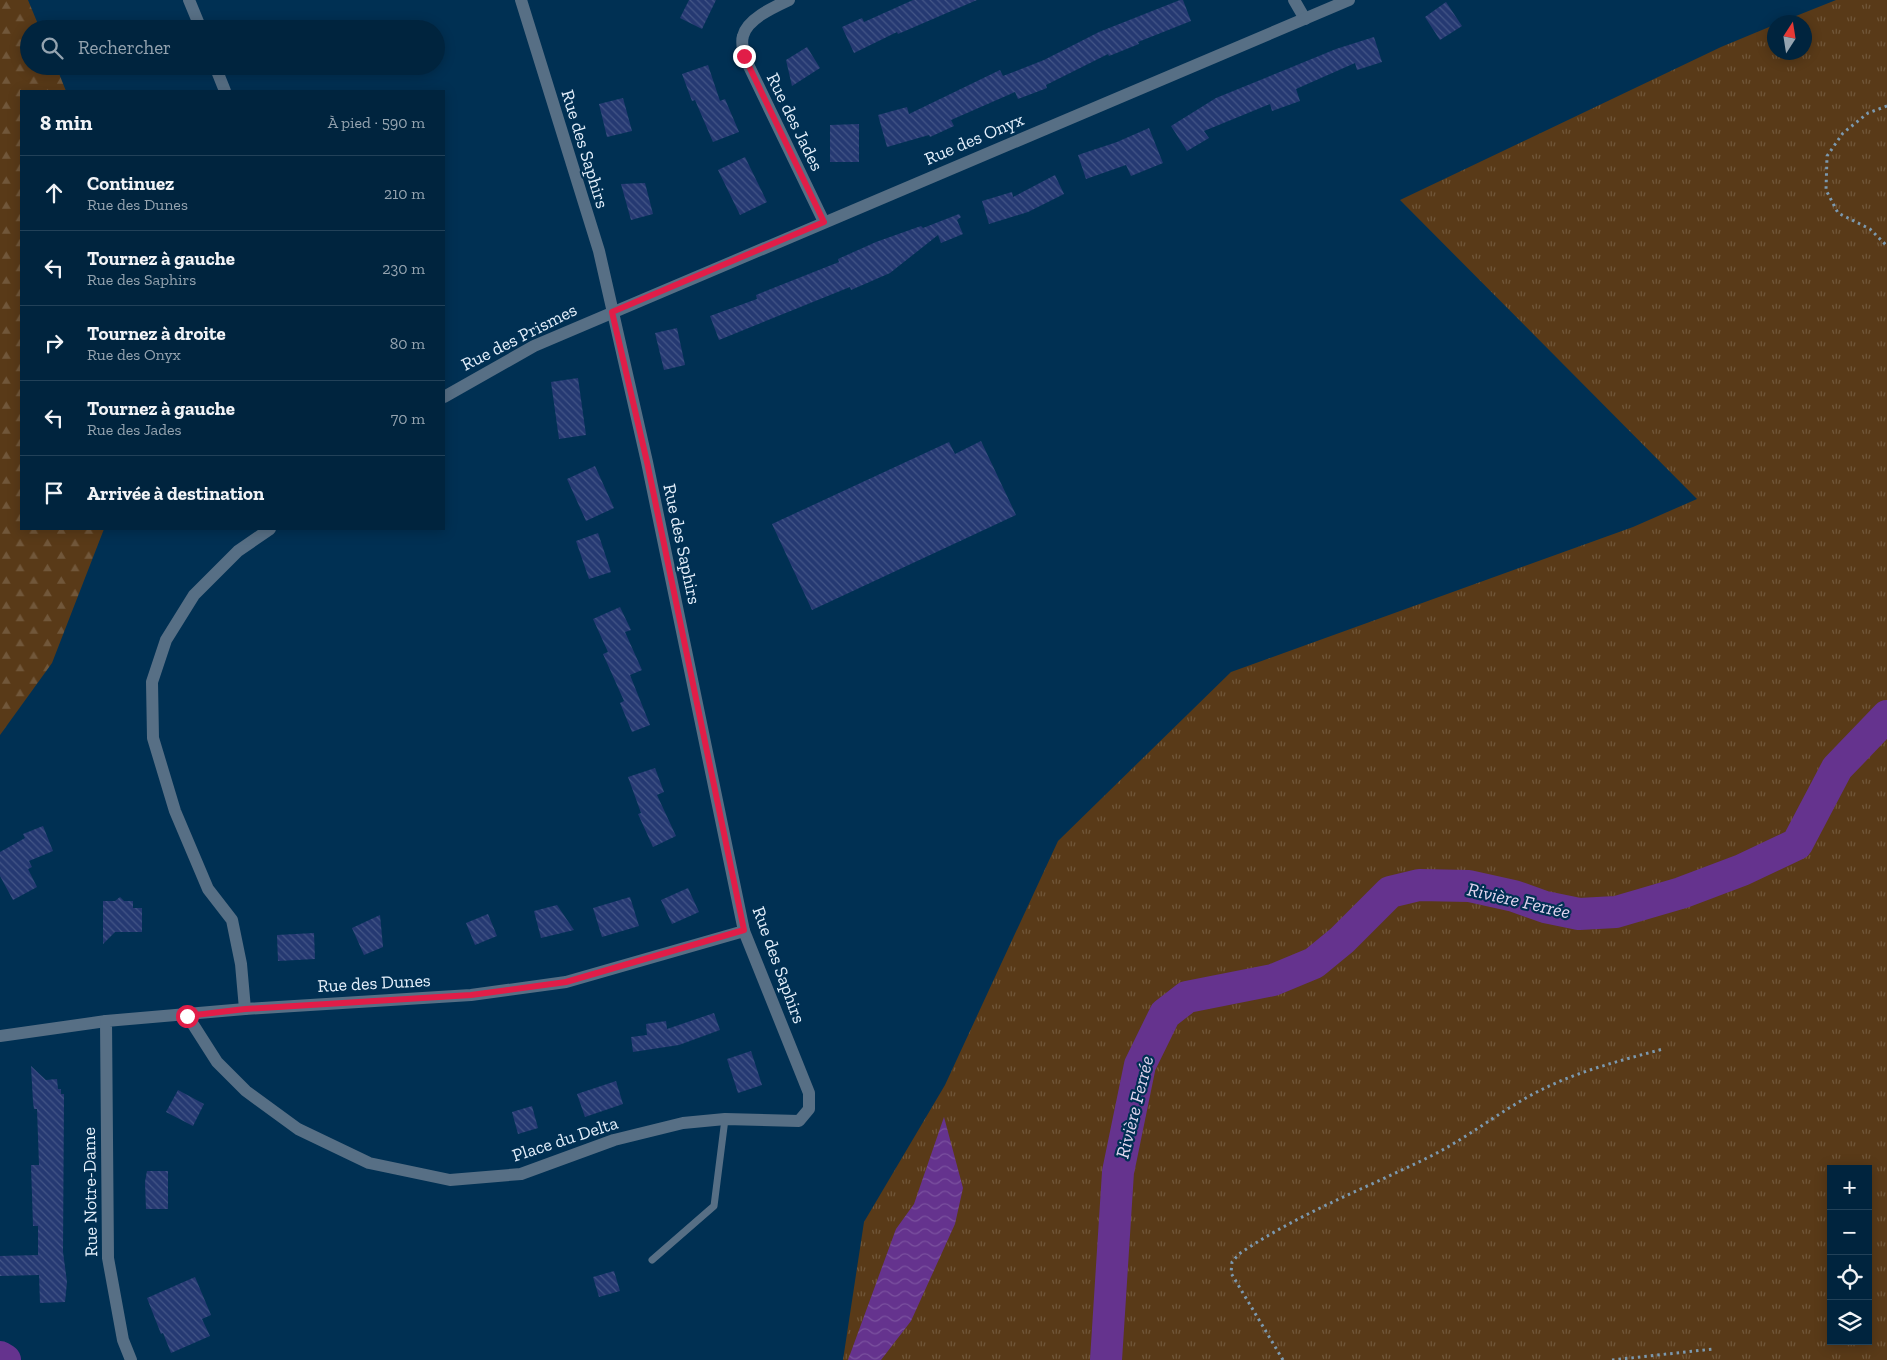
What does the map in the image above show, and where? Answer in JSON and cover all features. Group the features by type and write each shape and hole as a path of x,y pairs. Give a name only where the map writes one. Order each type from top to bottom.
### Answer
{"street":[{"path":"189,0 197,20"},
{"name":"Rue des Saphirs","path":"521,0 598,251 647,462 744,930 810,1094"},
{"name":"Rue des Jades","path":"789,0 775,6 750,24 742,37 744,56 824,222"},
{"path":"1294,0 1305,19"},
{"name":"Rue des Onyx","path":"612,312 1349,0"},
{"path":"219,75 225,90"},
{"name":"Rue des Prismes","path":"445,396 534,346 612,312"},
{"path":"245,1009 241,964 232,920 208,889 178,820 153,738 152,682 166,640 194,595 238,552 269,530"},
{"name":"Rue des Dunes","path":"0,1036 106,1021 187,1016 245,1009 471,995 566,982 744,930"},
{"name":"Place du Delta","path":"187,1016 218,1062 246,1091 298,1129 369,1163 450,1180 520,1174 614,1140 684,1123 725,1119 800,1121 809,1110 810,1094"},
{"name":"Rue Notre-Dame","path":"106,1021 108,1258 123,1340 131,1360"}],"lane":[{"path":"652,1260 714,1206 725,1119"}],"path":[{"path":"1887,106 1868,113 1843,133 1827,156 1826,182 1826,190 1838,213 1870,229 1887,246"},
{"path":"1283,1360 1232,1273 1232,1262 1239,1254 1323,1206 1440,1152 1477,1130 1504,1110 1544,1088 1588,1070 1663,1049"},
{"path":"1612,1360 1713,1349"}],"green space":[{"path":"0,0 28,0 36,20 20,20 20,75 60,75 66,90 20,90 20,530 104,530 52,663 0,735"},
{"path":"1836,0 1887,0 1887,1360 843,1360 864,1222 945,1085 1058,841 1231,672 1633,527 1697,499 1400,200 1721,47 1767,28 1767,60 1812,60 1812,15 1798,15"}],"water":[{"path":"944,1117 963,1188 955,1224 911,1321 881,1360 848,1360 896,1229 914,1204"}],"building":[{"path":"689,0 716,0 702,29 680,18"},
{"path":"913,0 977,0 898,34 897,32 854,53 842,27 862,18 864,22"},
{"path":"1183,0 1191,21 1109,56 1108,54 1046,85 1047,88 1018,99 1015,92 951,120 954,126 930,137 929,135 887,147 878,115 907,107 909,114 1000,70 1003,76 1044,60 1099,32"},
{"path":"1446,2 1462,26 1440,40 1425,17"},
{"path":"1374,37 1382,62 1357,70 1355,63 1296,89 1300,101 1272,111 1270,104 1204,131 1209,138 1187,151 1171,126 1216,98 1336,49"},
{"path":"807,47 820,68 792,86 786,60"},
{"path":"708,65 720,101 725,99 739,132 713,142 695,100 692,101 682,74"},
{"path":"623,98 632,131 607,137 599,104"},
{"path":"859,124 859,162 830,162 830,125"},
{"path":"1149,128 1163,163 1131,176 1126,165 1086,179 1078,155 1117,142"},
{"path":"745,157 767,202 740,215 718,170"},
{"path":"1055,175 1064,194 1028,212 989,224 982,201 1012,192 1013,197"},
{"path":"645,183 653,214 631,220 621,184"},
{"path":"959,214 961,217 957,220 963,234 941,243 938,235 890,273 851,290 850,287 719,340 710,316 757,299 756,295 839,262 838,259 876,242 921,226 923,228"},
{"path":"677,328 685,365 664,370 655,333"},
{"path":"578,378 586,435 559,439 551,382"},
{"path":"981,441 1016,515 812,610 772,524 949,442 955,454"},
{"path":"595,466 614,508 586,521 567,479"},
{"path":"598,533 611,572 589,579 576,541"},
{"path":"620,607 631,630 625,632 642,670 630,675 650,725 632,732 620,703 624,701 603,654 608,652 593,619"},
{"path":"655,768 664,792 657,795 676,836 653,847 638,814 641,813 628,777"},
{"path":"43,826 53,851 29,861 32,867 28,869 37,887 13,900 0,876 0,852 25,838 23,834"},
{"path":"688,888 699,912 672,924 661,900"},
{"path":"120,897 124,901 133,901 133,908 142,908 142,932 115,932 103,944 103,901 115,901"},
{"path":"630,897 639,926 602,937 593,908"},
{"path":"557,905 574,930 541,938 534,911"},
{"path":"488,914 497,936 475,945 466,923"},
{"path":"380,915 383,947 364,955 352,928"},
{"path":"314,933 315,959 278,961 277,935"},
{"path":"714,1013 720,1030 679,1045 633,1052 631,1037 647,1035 646,1024 666,1021 667,1029"},
{"path":"751,1051 762,1085 738,1093 727,1059"},
{"path":"31,1066 46,1080 57,1079 58,1089 61,1089 61,1094 64,1094 63,1252 67,1282 65,1302 40,1303 39,1275 0,1276 0,1256 38,1255 38,1226 33,1226 31,1165 39,1165 37,1109 34,1109 33,1102"},
{"path":"616,1081 623,1104 585,1117 577,1094"},
{"path":"178,1090 204,1104 193,1126 166,1112"},
{"path":"532,1106 538,1128 518,1134 512,1112"},
{"path":"147,1171 168,1171 168,1209 146,1209 145,1182"},
{"path":"614,1271 620,1291 599,1297 593,1277"},
{"path":"195,1277 211,1315 202,1319 210,1336 171,1353 163,1333 161,1334 147,1298"}],"waterway":[{"name":"Rivière Ferrée","path":"1106,1360 1118,1172 1140,1065 1165,1014 1187,997 1273,980 1314,963 1342,940 1390,892 1419,885 1469,886 1514,896 1545,907 1579,914 1616,912 1681,893 1742,870 1797,844 1837,768 1887,716"},
{"name":"Rivière Ferrée","path":"0,1357 5,1360"}],"route":[{"path":"187,1016 245,1009 471,995 566,982 744,930 647,462 612,312 824,222 744,56"}]}
